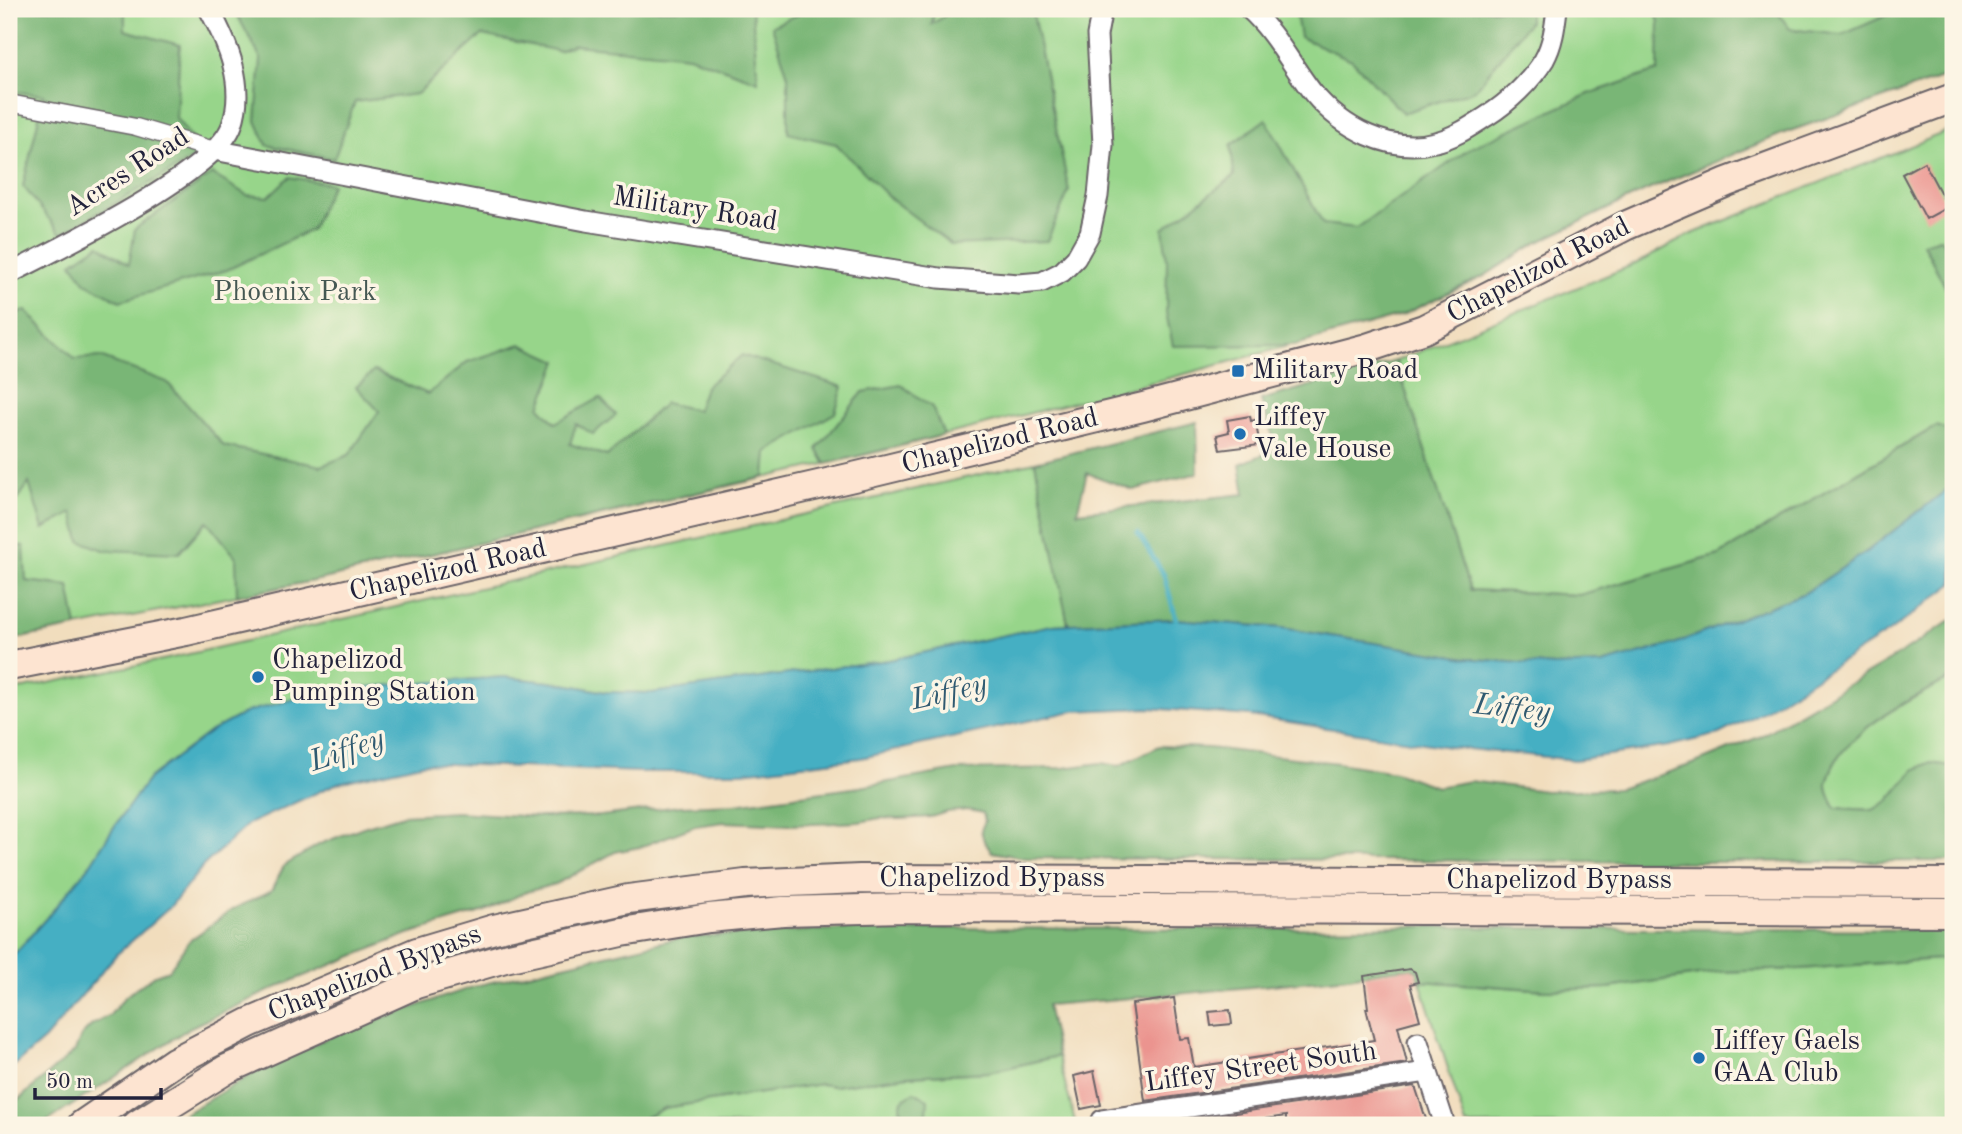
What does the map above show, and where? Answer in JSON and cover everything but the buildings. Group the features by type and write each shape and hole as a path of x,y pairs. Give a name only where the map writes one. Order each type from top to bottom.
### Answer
{"main road":[{"name":"Chapelizod Road","path":"9,666 186,631 875,472 1143,407 1367,348 1424,329 1625,226 1727,182 1953,98"},
{"name":"Chapelizod Bypass","path":"82,1125 174,1062 248,1023 337,984 417,952 494,929 641,897 745,884 860,879 1953,883"},
{"name":"Chapelizod Bypass","path":"136,1125 227,1069 416,984 518,955 622,932 709,918 783,911 904,908 1953,912"}],"street":[{"name":"Acres Road","path":"9,274 70,243 188,174 214,150 232,127 239,95 228,43 209,9"},
{"name":"Military Road","path":"214,150 586,221 939,278 1019,284 1042,282 1062,272 1076,258 1090,233 1098,196 1103,145 1097,35 1102,9"},
{"path":"1249,9 1274,35 1314,94 1341,119 1362,134 1408,146 1436,142 1464,130 1496,110 1521,88 1544,60 1555,31 1557,9"},
{"path":"9,103 136,127 214,150"},
{"path":"1418,1042 1445,1125"},
{"name":"Liffey Street South","path":"1103,1122 1427,1072"}],"green space":[{"name":"Phoenix Park","path":"9,9 1953,9 1953,74 1784,133 1645,191 1538,242 1484,276 1402,315 1181,375 881,451 323,579 9,640"},
{"path":"9,9 125,9 125,30 180,45 176,118 203,153 61,234 23,186 44,95 9,91"},
{"path":"234,9 754,9 758,81 689,56 574,45 559,51 482,35 417,94 355,102 334,159 267,145 256,121 261,59"},
{"path":"810,9 935,9 932,24 955,9 1032,9 1069,191 1047,241 952,245 892,200 836,144 788,133 788,76 772,26"},
{"path":"1295,9 1529,9 1529,22 1475,90 1403,113 1352,60 1300,37"},
{"path":"1654,9 1775,9 1790,29 1842,35 1901,9 1953,9 1953,74 1784,133 1645,191 1538,242 1484,276 1402,315 1295,345 1173,346 1166,313 1167,261 1163,229 1234,176 1231,145 1266,119 1323,224 1357,228 1472,147 1591,93 1658,71 1659,22"},
{"path":"1953,129 1953,254 1940,238 1923,243 1950,296 1953,297 1953,433 1936,426 1719,555 1580,595 1470,590 1396,361 1640,262 1687,236"},
{"path":"212,174 247,195 268,197 289,177 332,184 311,230 227,270 120,301 86,283 72,263 99,245 129,264 135,229"},
{"path":"1940,238 1953,254 1953,297 1950,296 1923,243"},
{"path":"26,311 75,359 100,357 167,382 224,446 321,466 349,455 379,411 356,387 374,371 428,394 467,362 521,344 558,361 540,407 555,423 600,398 616,415 593,434 576,424 570,444 607,456 665,403 697,410 705,387 742,355 843,387 835,413 767,452 765,477 323,579 237,596 236,557 207,521 179,553 104,550 80,541 73,513 43,529 29,483 9,512 9,315"},
{"path":"1396,361 1470,590 1579,595 1719,555 1937,426 1953,433 1953,485 1866,552 1805,593 1674,644 1602,664 1554,666 1466,658 1282,628 1176,619 1068,624 1035,462 1197,422 1198,473 1133,490 1087,473 1077,512 1245,494 1240,464 1277,449 1261,400"},
{"path":"901,385 932,407 944,435 826,464 817,449 863,392"},
{"path":"1035,462 1068,624 1052,625 889,660 652,693 606,692 504,677 322,692 247,712 211,731 149,778 88,868 9,960 9,691 167,659"},
{"path":"9,546 24,546 26,581 69,586 77,627 9,640"},
{"path":"1953,619 1953,677 1917,695 1860,733 1845,748 1834,765 1827,786 1836,808 1873,810 1889,800 1914,770 1929,763 1953,766 1953,861 1025,858 992,852 984,841 981,830 985,821 983,813 968,810 931,817 880,818 859,822 790,825 724,822 695,826 640,847 615,852 556,884 526,892 485,911 408,934 284,984 191,1027 42,1125 9,1125 9,1108 75,1051 81,1036 92,1025 110,1015 126,996 155,975 169,970 189,941 233,909 271,891 284,866 320,844 403,815 457,812 539,817 601,816 680,806 735,804 860,787 957,770 1063,768 1101,763 1119,766 1159,746 1209,748 1338,763 1395,772 1437,787 1470,781 1545,791 1618,789 1693,764 1759,737 1900,654"},
{"path":"1953,677 1953,766 1929,763 1914,770 1889,800 1873,810 1836,808 1828,793 1827,783 1845,748 1878,720"},
{"path":"1415,926 1953,930 1953,958 1720,972 1608,988 1547,990 1420,981 1417,971 1402,969 1272,985 1047,1005 1058,1056 989,1072 908,1076 834,1086 821,1084 664,1108 643,1119 640,1125 166,1125 274,1061 346,1030 479,985 683,937 860,928 1263,929"},
{"name":"Liffey Gaels GAA Club","path":"1953,958 1953,1125 1466,1125 1420,981 1546,990 1608,988 1720,972"},
{"path":"1058,1056 1076,1125 640,1125 643,1119 664,1108 821,1084 834,1086 908,1076 989,1072"},
{"path":"914,1092 928,1099 927,1113 921,1121 909,1117 900,1109 902,1100"}],"water":[{"name":"Liffey","path":"1953,485 1953,584 1890,631 1760,713 1719,734 1669,746 1575,760 1449,747 1250,716 1149,708 1073,711 861,758 742,772 639,772 425,763 338,783 248,824 203,866 170,907 116,955 45,1039 9,1070 9,960 88,868 149,778 211,731 247,712 322,692 504,677 606,692 652,693 889,660 1052,625 1176,619 1282,628 1466,658 1554,666 1602,664 1674,644 1805,593 1866,552"}],"waterway":[{"path":"1138,533 1164,575 1176,619"}],"place":[{"name":"Military Road","path":"1238,371"},
{"name":"Liffey Vale House","path":"1240,434"},
{"name":"Chapelizod Pumping Station","path":"258,677"},
{"name":"Liffey Gaels GAA Club","path":"1699,1058"}]}
